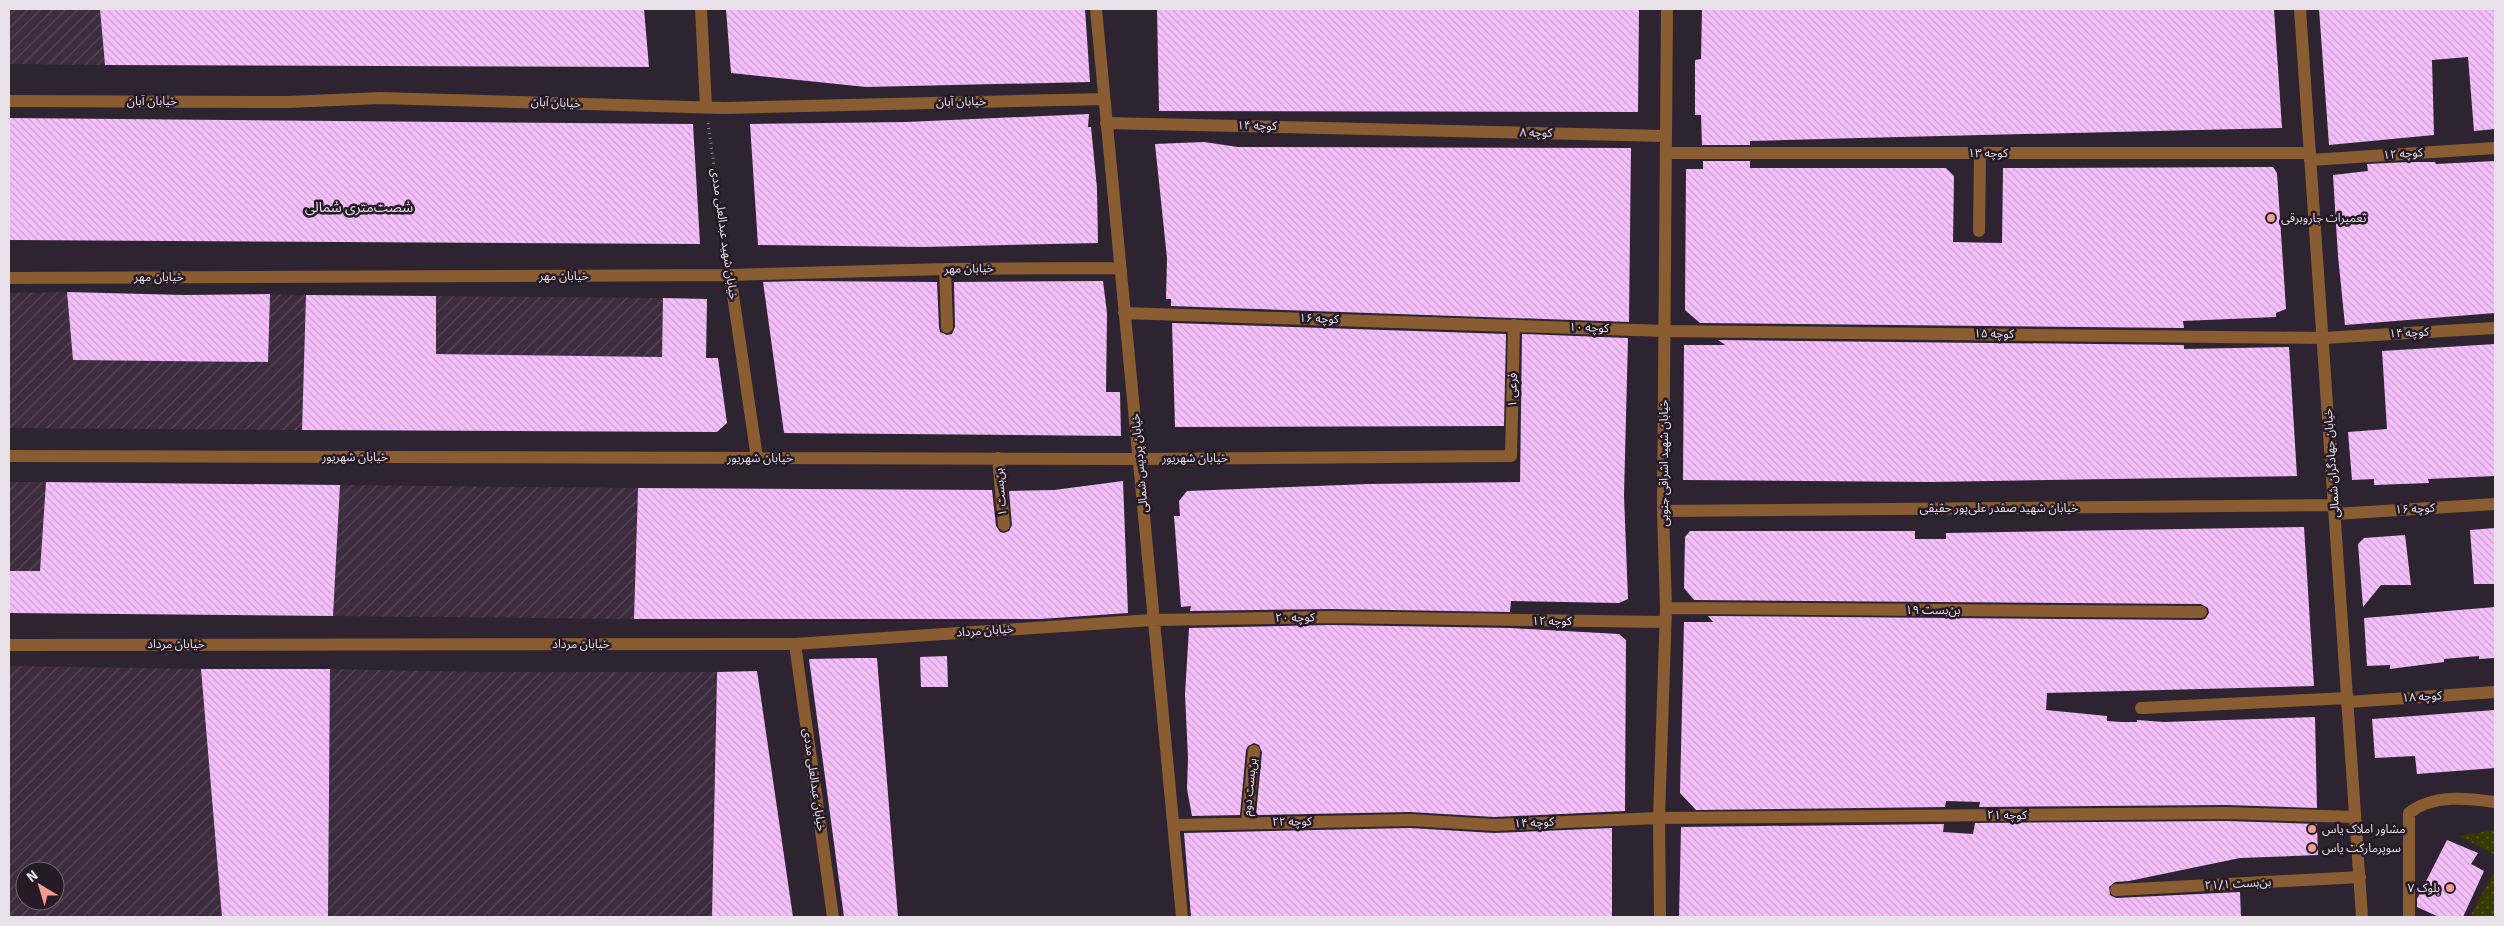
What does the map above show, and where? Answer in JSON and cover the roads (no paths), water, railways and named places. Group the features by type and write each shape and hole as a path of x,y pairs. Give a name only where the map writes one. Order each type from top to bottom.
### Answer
{"street":[{"path":"701,9 706,107"},
{"name":"خیابان پردیس شمالی","path":"1096,9 1124,313 1140,459 1152,620 1182,917"},
{"name":"خیابان شهید اشراقی جنوبی","path":"1660,917 1659,818 1666,608 1663,511 1667,9"},
{"name":"خیابان جهادگران شمالی","path":"2300,9 2362,917"},
{"name":"خیابان آبان","path":"9,101 288,102 380,98 706,107 1104,99"},
{"name":"کوچه ۱۴","path":"1106,123 1407,130"},
{"name":"کوچه ۸","path":"1407,130 1666,136"},
{"name":"کوچه ۱۲","path":"2310,157 2495,148"},
{"name":"کوچه ۱۳","path":"1666,153 1980,153 2310,157"},
{"path":"1979,231 1980,153"},
{"name":"خیابان مهر","path":"9,278 730,275 945,269 1120,268"},
{"path":"945,269 947,327"},
{"name":"خیابان شهید عبدالعلی مددی","path":"730,275 757,458"},
{"name":"کوچه ۱۶","path":"1124,313 1514,325"},
{"name":"کوچه ۱۰","path":"1514,325 1665,331"},
{"name":"فرعی ۱","path":"1511,456 1514,325"},
{"name":"کوچه ۱۴","path":"2323,338 2495,328"},
{"name":"کوچه ۱۵","path":"1665,331 2323,338"},
{"name":"خیابان شهریور","path":"9,456 1140,459 1511,456"},
{"name":"بن‌بست ۱","path":"998,458 1004,525"},
{"name":"کوچه ۱۶","path":"2335,510 2495,504"},
{"name":"خیابان شهید صفدر علی‌پور حقیقی","path":"1663,511 2335,510"},
{"name":"بن‌بست ۱۹","path":"1666,608 2200,612"},
{"name":"کوچه ۲۰","path":"1152,620 1330,618 1438,620"},
{"name":"خیابان مرداد","path":"9,645 795,644 1152,620"},
{"name":"کوچه ۱۲","path":"1438,620 1665,622"},
{"name":"خیابان عبدالعلی مددی","path":"795,644 832,917"},
{"name":"کوچه ۱۸","path":"2348,700 2495,692"},
{"path":"2141,708 2348,700"},
{"name":"بن‌بست دوم","path":"1247,823 1254,751"},
{"path":"2409,917 2410,813 2420,804 2462,797 2495,802"},
{"name":"کوچه ۲۱","path":"1659,818 2226,813 2354,817"},
{"name":"کوچه ۱۴","path":"1410,820 1494,825 1659,818"},
{"name":"کوچه ۲۲","path":"1174,825 1410,820"},
{"name":"بن‌بست ۲۱/۱","path":"2116,890 2360,877"}],"place":[{"name":"تعمیرات جاروبرقی","path":"2271,218"},
{"name":"مشاور املاک یاس","path":"2312,829"},
{"name":"سوپرمارکت یاس","path":"2312,848"},
{"name":"بلوک ۷","path":"2450,888"}],"district":[{"name":"شصت‌متری شمالی","path":"359,207"}]}
